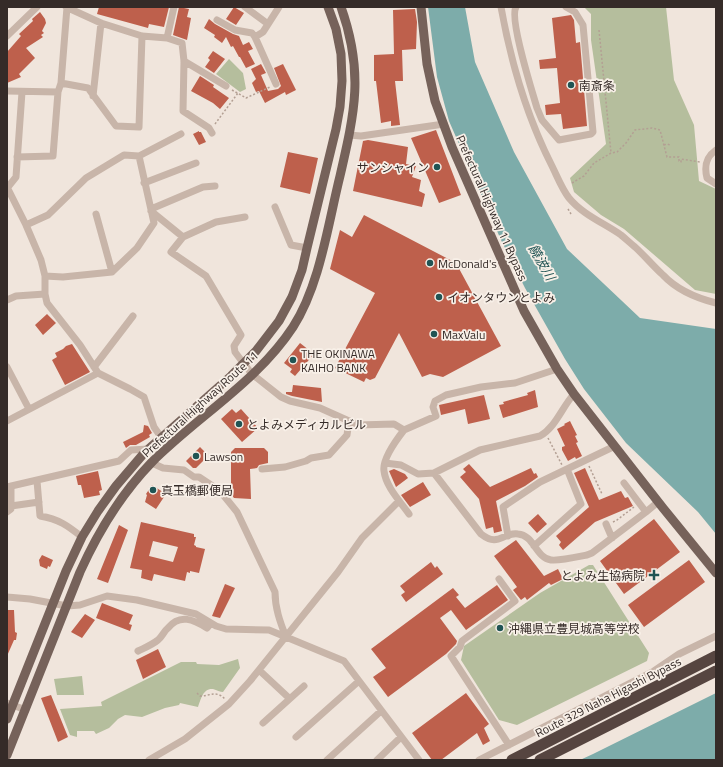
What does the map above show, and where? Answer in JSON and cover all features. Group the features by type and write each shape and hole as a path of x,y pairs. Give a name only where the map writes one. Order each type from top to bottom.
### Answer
{"highway":[{"name":"Route 329 Naha Higashi Bypass","path":"512,760 716,656"},
{"name":"Route 329 Naha Higashi Bypass","path":"540,760 716,671"}],"main road":[{"name":"Prefectural Highway Route 11","path":"7,719 10,704 54,604 66,571 82,537 98,511 116,486 148,449 244,364 268,337 286,310 295,288 307,248 336,129 342,93 340,54 336,29 328,7"},
{"name":"Prefectural Highway Route 11","path":"7,755 83,565 99,533 128,491 152,462 252,374 273,352 288,334 307,300 323,247 349,134 354,105 355,69 352,44 341,7"},
{"name":"Prefectural Highway 11 Bypass","path":"420,7 427,64 435,100 452,147 524,311 557,369 574,394 658,502 716,573"}],"street":[{"path":"17,157 53,156 58,92 61,83 66,7 101,23 142,36 167,38 182,44 184,61 183,111 209,128 212,133"},
{"path":"167,38 174,7"},
{"path":"245,7 268,24"},
{"path":"255,37 263,32 279,7"},
{"path":"501,7 507,37 526,106 538,139 569,197 584,212 621,235 664,276 689,294 716,303"},
{"path":"516,7 514,10 516,28 537,108 542,120 559,140 591,134 593,132 582,25 575,12 566,7"},
{"path":"7,36 34,8"},
{"path":"217,20 235,30 252,33 276,84"},
{"path":"92,96 101,23"},
{"path":"61,83 88,88 92,96 116,126 140,127 142,36"},
{"path":"184,61 226,86"},
{"path":"7,91 58,92"},
{"path":"22,92 16,177 8,187 41,260 45,276 45,294 50,307 80,344 96,370 144,397 154,427 170,446"},
{"path":"349,134 362,136 444,124"},
{"path":"26,225 48,214 86,178 124,155 139,156 181,134"},
{"path":"716,150 708,157 706,163 707,178 716,184"},
{"path":"45,276 63,277 112,272 137,248 154,223 139,156"},
{"path":"144,183 196,163"},
{"path":"151,210 203,187 215,186"},
{"path":"275,207 291,245 307,248"},
{"path":"151,210 183,236"},
{"path":"96,214 112,272"},
{"path":"245,217 216,222 183,236 171,252 200,270 206,276 241,335 234,346 235,352 252,374 281,397 290,401 320,408 358,426 394,424 404,430"},
{"path":"7,300 16,296 45,294"},
{"path":"7,421 96,370 133,316"},
{"path":"7,367 29,409"},
{"path":"409,514 388,484 383,470 389,452 404,430 436,416 433,407 435,401 446,395 481,387 515,383 557,369"},
{"path":"385,463 401,465 418,474 434,473 480,450 540,436 545,433 554,423 566,403 574,394"},
{"path":"262,469 285,467 306,462 311,458 329,455 347,435 349,422"},
{"path":"508,536 503,508 540,482 615,446"},
{"path":"39,502 9,509 9,487 119,461 131,450 148,449"},
{"path":"152,462 163,468 184,470 194,477 199,477 220,491 237,512 275,592 275,602 280,623 286,637"},
{"path":"534,546 581,504 566,470"},
{"path":"434,473 481,534 487,539 494,540 513,534 526,536 544,558 550,560 587,555 612,538 658,502"},
{"path":"37,481 40,516 54,519 69,527 82,537"},
{"path":"624,483 646,512"},
{"path":"149,760 158,758 185,739 229,704 286,637 338,572 362,538 399,501"},
{"path":"606,524 612,538"},
{"path":"499,578 515,601 462,641 460,647 451,656 509,744"},
{"path":"7,597 30,599 67,606 80,604 107,596 138,600 196,614 211,623 226,629 270,630 344,661 419,760"},
{"path":"138,651 158,640 168,626 175,621 189,619 207,628 211,623"},
{"path":"479,760 647,674 679,654 716,636"},
{"path":"259,670 289,698"},
{"path":"296,737 359,681"},
{"path":"263,723 304,686"},
{"path":"10,704 26,710"},
{"path":"327,760 381,711"},
{"path":"377,760 401,737"}],"path":[{"path":"599,30 611,153"},
{"path":"226,86 246,98 276,84"},
{"path":"214,126 238,94"},
{"path":"572,183 584,176 594,163 611,153 617,152 636,130 652,128 660,130 667,157 679,157 679,162 681,162 681,159 706,163"},
{"path":"664,145 670,145"},
{"path":"545,433 566,470"},
{"path":"586,460 602,494"},
{"path":"606,524 617,520 639,503"},
{"path":"197,693 200,696 215,693 218,694 229,704"}],"green space":[{"path":"584,7 666,7 674,80 694,125 699,181 716,189 716,294 695,290 624,229 601,215 574,192 570,178 606,144 591,40 591,14"},
{"path":"229,59 243,73 246,89 240,92 216,74"},
{"path":"589,565 593,565 649,653 647,661 517,725 499,720 461,660 464,646 540,593"},
{"path":"238,659 240,668 223,692 213,689 207,690 198,707 180,703 179,705 165,708 142,717 125,715 118,719 109,728 96,734 94,731 77,731 77,737 70,735 60,709 102,706 101,702 181,662 219,665"},
{"path":"82,676 84,695 57,695 54,679"}],"water":[{"name":"饒波川","path":"428,7 465,7 475,62 514,152 567,249 640,318 716,329 716,534 698,512 626,443 584,389 565,359 525,288 501,240 449,121 437,77"},
{"path":"716,693 716,760 580,760 593,754"}],"building":[{"path":"99,7 169,7 164,27 149,24 148,28 97,14"},
{"path":"179,7 189,9 187,17 191,18 187,40 173,35"},
{"path":"234,7 244,13 236,25 226,19"},
{"path":"415,9 417,22 416,49 402,50 403,81 395,81 400,125 391,126 391,121 381,123 376,81 374,81 374,55 394,54 393,10"},
{"path":"40,12 46,23 42,31 44,33 41,35 43,37 26,48 35,58 19,74 21,77 7,83 7,52 21,36 19,34"},
{"name":"南斎条","path":"571,15 574,20 576,43 580,42 587,126 563,129 561,114 546,115 545,105 560,103 557,68 540,69 539,60 556,58 552,18"},
{"path":"209,19 215,24 239,36 243,45 249,42 253,49 248,51 255,64 246,68 233,46 231,47 226,37 222,43 214,37 215,35 204,28"},
{"path":"213,51 225,59 214,73 205,67 210,60 208,58"},
{"path":"261,64 266,73 261,75 268,91 278,89 281,86 274,68 283,64 296,90 286,95 285,92 265,103 259,91 256,92 252,83 256,79 251,69"},
{"path":"200,76 214,85 213,87 229,98 220,109 213,103 191,91"},
{"name":"サンシャイン","path":"436,130 461,195 439,203 411,138"},
{"path":"199,131 206,142 199,145 193,134"},
{"path":"368,140 408,147 406,164 416,166 412,177 421,180 419,191 425,194 422,207 353,191 363,141"},
{"path":"288,152 318,158 310,194 280,187"},
{"path":"364,215 456,263 501,346 443,377 430,374 422,377 399,333 375,378 370,380 366,378 364,382 335,368 375,293 330,269 340,230 352,237"},
{"path":"47,314 56,323 43,335 35,325"},
{"path":"300,343 314,354 295,376 290,372 292,369 284,363"},
{"path":"72,344 90,372 65,385 52,360 57,357 55,353"},
{"path":"293,385 321,388 322,402 286,394 286,392 292,392"},
{"path":"535,390 538,407 503,418 499,405 504,404 503,402 528,395 527,393"},
{"path":"484,395 490,419 468,424 465,409 441,415 439,405"},
{"name":"とよみメディカルビル","path":"232,409 236,413 241,409 258,428 242,442 221,419"},
{"path":"570,421 577,435 575,436 578,442 576,443 582,456 576,459 575,457 568,461 562,450 562,447 565,446 557,429"},
{"path":"144,425 148,426 152,433 149,435 150,437 136,445 130,445 126,448 123,442 143,432"},
{"path":"200,447 207,454 205,459 196,468 193,468 186,461"},
{"path":"235,448 264,448 268,452 268,463 259,465 257,468 250,469 251,499 234,498 231,494 231,452"},
{"path":"469,464 490,487 531,468 534,474 536,473 538,477 525,486 496,501 502,531 494,533 493,527 486,529 479,499 460,477 466,472 463,469"},
{"path":"585,468 599,500 621,491 625,498 628,497 633,506 595,522 563,550 559,545 561,542 556,536 589,507 574,473"},
{"path":"394,469 405,474 408,478 396,487 389,471"},
{"path":"98,471 102,490 99,491 100,495 84,498 81,485 78,485 76,476"},
{"path":"423,482 431,495 410,507 401,495"},
{"path":"152,485 166,494 156,509 145,502 146,494"},
{"path":"538,514 547,524 537,533 528,523"},
{"path":"654,519 680,552 624,594 600,561"},
{"path":"141,522 194,534 194,537 196,537 194,545 205,549 199,573 190,571 190,573 187,572 185,581 154,574 152,581 141,578 142,570 130,568","holes":["153,541 178,547 173,562 149,556"]},
{"path":"119,525 128,530 108,583 97,579"},
{"path":"516,540 544,576 558,569 563,579 551,585 549,583 527,600 525,597 521,600 513,590 517,587 494,556"},
{"path":"42,555 53,560 50,567 48,566 47,569 40,566 39,560"},
{"path":"689,560 705,582 644,627 628,605"},
{"path":"431,562 435,568 437,566 443,574 406,602 401,595 405,592 400,586"},
{"path":"225,584 235,588 220,618 212,616"},
{"path":"497,585 508,600 466,630 451,610 440,618 457,641 456,644 446,654 388,697 373,677 386,668 371,649 453,588 459,595 456,597 465,608"},
{"path":"102,603 133,615 129,624 132,625 130,631 96,618"},
{"path":"7,610 14,610 15,632 17,633 16,640 14,640 7,656"},
{"path":"85,614 95,620 82,638 71,632"},
{"path":"158,649 166,667 143,679 136,660"},
{"path":"466,693 489,724 484,728 490,741 483,745 477,733 441,760 432,760 412,733"},
{"path":"51,695 68,737 58,742 41,698"}],"place":[{"name":"南斎条","path":"571,85"},
{"name":"サンシャイン","path":"437,167"},
{"name":"McDonald's","path":"430,263"},
{"name":"イオンタウンとよみ","path":"439,297"},
{"name":"MaxValu","path":"434,334"},
{"name":"THE OKINAWA KAIHO BANK","path":"293,360"},
{"name":"とよみメディカルビル","path":"239,424"},
{"name":"Lawson","path":"196,456"},
{"name":"真玉橋郵便局","path":"153,490"},
{"name":"とよみ生協病院","path":"654,575"},
{"name":"沖縄県立豊見城高等学校","path":"500,628"}]}
